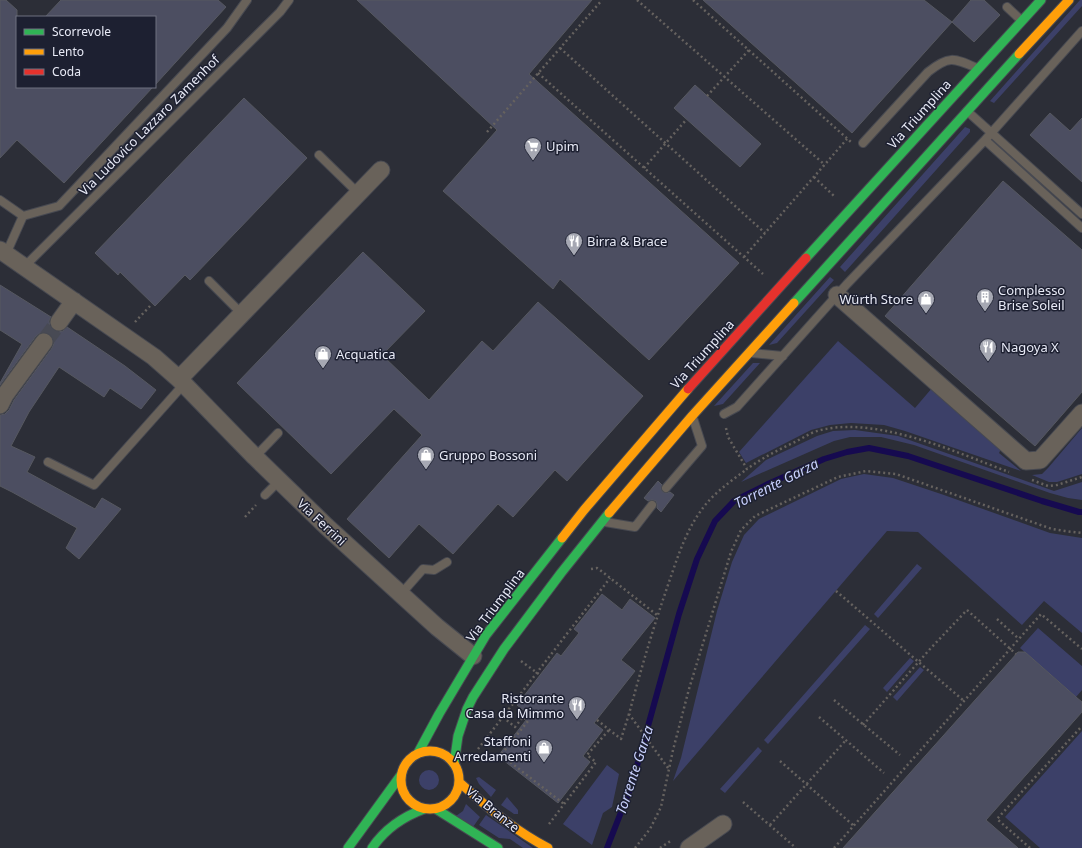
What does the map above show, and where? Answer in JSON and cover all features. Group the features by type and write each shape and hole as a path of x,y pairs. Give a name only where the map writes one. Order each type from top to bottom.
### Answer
{"main road":[{"name":"Via Triumplina","path":"348,848 401,775 406,762 418,753 473,656 505,611 584,510 675,404 1021,20 1041,0"},
{"path":"454,764 458,736 473,697 504,649 541,598 602,522 692,416 1069,0"},
{"path":"372,848 376,841 392,825 407,815 424,809 436,809 448,804 458,788 459,782 457,770 454,764 446,756 435,751 423,751 418,753"},
{"path":"401,775 400,784 403,793 408,800 416,806 424,809"},
{"name":"Via Branze","path":"459,782 491,811 531,839 548,848"},
{"name":"Via Branze","path":"436,809 498,848"}],"street":[{"path":"182,381 242,314 381,170"},
{"name":"Via Ferrini","path":"3,252 154,357 182,381 255,457 326,526 437,626 473,656"},
{"path":"837,294 1026,461 1040,460 1082,413"},
{"path":"59,322 74,301"},
{"path":"0,405 5,395 44,342"},
{"path":"689,848 723,824"}],"lane":[{"path":"3,252 23,216 59,206 227,28 247,0"},
{"name":"Via Ludovico Lazzaro Zamenhof","path":"25,266 274,18 289,0"},
{"path":"1007,7 1021,20"},
{"path":"724,414 737,407 837,294 985,140 1082,31"},
{"path":"863,143 928,72 938,64 949,60 960,60 978,68"},
{"path":"967,111 1082,214"},
{"path":"985,140 1082,228"},
{"path":"318,155 358,194"},
{"path":"0,200 23,216"},
{"path":"209,281 242,314"},
{"path":"749,353 783,356"},
{"path":"48,462 94,485 154,417 182,381"},
{"path":"666,488 702,446 692,416"},
{"path":"255,457 278,433"},
{"path":"265,495 279,481"},
{"path":"602,522 635,527 652,504"},
{"path":"401,594 423,569 434,570 447,562"}],"path":[{"path":"487,132 602,0"},
{"path":"637,0 825,165"},
{"path":"693,0 847,139 744,257"},
{"path":"560,48 766,233"},
{"path":"707,96 749,50"},
{"path":"538,73 763,274"},
{"path":"644,168 686,120"},
{"path":"814,177 834,196"},
{"path":"143,313 150,306"},
{"path":"724,414 728,437 747,469"},
{"path":"597,720 621,740 657,615 689,531 700,512 718,492 747,469 768,455 814,432 832,428 855,427 888,431 918,439 1011,473"},
{"path":"635,848 650,829 661,807 669,768 689,689 731,552 740,530 755,516 838,477 866,470 896,474 1052,529 1082,532"},
{"path":"1026,478 1048,486 1057,485 1082,477"},
{"path":"600,570 657,615"},
{"path":"475,753 538,674 610,578"},
{"path":"836,591 964,701"},
{"path":"863,725 918,662 967,610 1016,654"},
{"path":"834,848 1041,614 1082,649"},
{"path":"997,619 1019,639"},
{"path":"516,657 538,674"},
{"path":"834,700 900,755"},
{"path":"629,714 669,768"},
{"path":"503,717 515,727 523,716 528,720 501,755 564,804"},
{"path":"819,717 884,773"},
{"path":"1030,848 997,819 1082,726"},
{"path":"549,824 596,762 587,755 608,730"},
{"path":"770,825 846,740"},
{"path":"780,761 854,826"},
{"path":"743,802 796,848"}],"shaded area":[{"path":"1080,0 1082,0 1082,6 994,103 990,101"},
{"path":"965,127 970,129 970,132 845,272 840,267"},
{"path":"830,277 834,280 777,343 769,345"},
{"path":"838,341 915,408 932,388 1001,449 999,453 1021,471 884,425 851,423 830,425 811,430 746,463 739,452"},
{"path":"753,363 760,363 723,404 714,406"},
{"path":"1082,428 1082,474 1057,482 1049,482 1032,475 1042,474"},
{"path":"855,430 898,436 1054,491 1082,482 1082,500 1050,493 914,445 881,437 850,437 834,441 741,482 766,460 817,436 833,431"},
{"path":"864,474 893,478 1050,533 1082,538 1082,633 1044,601 1022,625 918,532 887,531 673,781 681,758 717,611 732,562 744,535 759,519 841,479"},
{"path":"917,564 922,568 878,618 874,614"},
{"path":"865,625 870,629 768,744 764,740"},
{"path":"1038,628 1082,666 1082,690 1076,697 1020,648"},
{"path":"910,658 914,661 887,692 883,688"},
{"path":"920,667 924,670 897,701 893,697"},
{"path":"1082,731 1082,848 1040,848 1005,817"},
{"path":"758,747 762,751 725,793 720,789"},
{"path":"607,765 619,774 612,807 603,813 592,845 563,824"},
{"path":"425,770 433,770 439,776 439,784 433,790 425,790 419,784 419,776"},
{"path":"479,777 496,790 491,797 479,784 476,778"},
{"path":"507,797 518,810 518,814 514,814 501,805"},
{"path":"466,804 480,817 473,827 456,816 463,811"},
{"path":"486,815 533,848 523,848 510,839 499,838 479,825"}],"building":[{"path":"0,0 6,0 17,10 16,88 152,88 64,183 17,140 0,158"},
{"path":"61,0 218,0 226,7 156,84 156,16 46,16"},
{"path":"357,0 592,0 529,74 739,263 649,360 560,279 553,289 443,191 497,130"},
{"path":"703,0 924,0 952,22 852,133"},
{"path":"971,0 984,0 1000,15 974,42 952,22"},
{"path":"695,85 761,144 740,167 674,108"},
{"path":"244,98 307,158 190,280 185,275 155,306 120,272 118,275 95,253"},
{"path":"1050,113 1070,131 1082,118 1082,182 1030,135"},
{"name":"Complesso Brise Soleil","path":"1003,181 1082,250 1082,392 1035,446 885,316"},
{"path":"363,252 425,311 382,355 429,400 482,341 493,351 538,302 643,396 567,481 555,470 513,517 498,504 453,554 419,524 389,558 347,519 422,435 394,409 331,474 237,383"},
{"path":"0,285 51,317 49,321 50,326 54,330 58,332 63,331 67,327 125,366 156,390 141,409 110,388 104,397 59,367 29,412 11,446 35,457 27,472 95,509 102,498 121,509 79,559 66,548 77,528 0,486 0,415 5,414 9,410 14,400 52,348 54,343 50,334 45,332 36,336 0,385 22,344 0,330"},
{"path":"658,481 662,485 661,489 663,492 670,492 674,495 661,512 657,508 656,501 648,501 644,498"},
{"path":"602,594 622,610 630,599 655,618 621,660 635,671 594,723 603,730 583,756 590,762 558,803 498,756 530,715 517,705 557,653 561,656 579,633 574,629"},
{"path":"1018,652 1025,652 1082,702 1082,712 986,820 1018,848 843,848"}],"waterway":[{"name":"Torrente Garza","path":"607,848 632,784 679,614 697,559 715,521 734,501 824,459 847,452 869,448 908,456 1042,501 1082,512"}],"tunnel":[{"path":"44,342 59,322"}],"traffic: fast":[{"path":"806,258 1041,0"},
{"path":"794,303 1019,54"},
{"path":"454,764 458,736 467,709 473,697 504,649 561,573 609,513"},
{"path":"418,753 439,714 486,635 562,538"},
{"path":"348,848 401,775"},
{"path":"372,848 388,829 408,816 424,809"},
{"path":"436,809 498,848"}],"traffic: slow":[{"path":"1019,54 1069,0"},
{"path":"609,513 692,416 794,303"},
{"path":"562,538 584,510 688,389"},
{"path":"424,751 436,751 451,759 459,774 459,780 459,786 451,801 436,809 424,809 409,801 401,786 401,774 409,759 424,751"},
{"path":"459,782 502,818 524,834 548,848"}],"traffic: jam":[{"path":"688,389 806,258"}],"place":[{"name":"Upim","path":"533,161"},
{"name":"Birra & Brace","path":"574,256"},
{"name":"Complesso Brise Soleil","path":"985,312"},
{"name":"Würth Store","path":"926,314"},
{"name":"Nagoya X","path":"988,362"},
{"name":"Acquatica","path":"323,369"},
{"name":"Gruppo Bossoni","path":"426,470"},
{"name":"Ristorante Casa da Mimmo","path":"577,720"},
{"name":"Staffoni Arredamenti","path":"544,763"}]}
